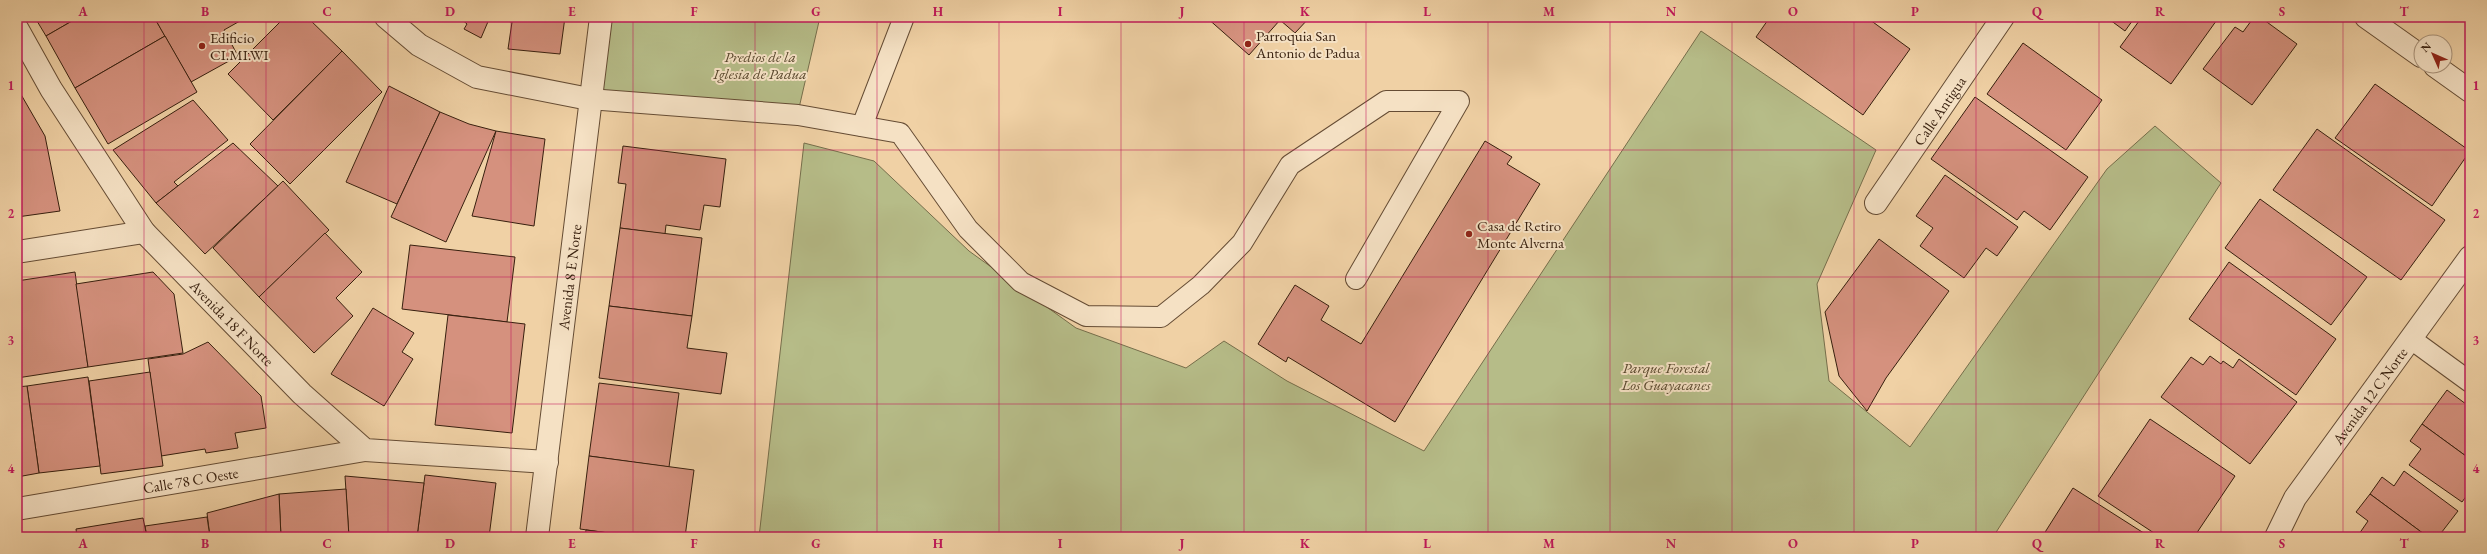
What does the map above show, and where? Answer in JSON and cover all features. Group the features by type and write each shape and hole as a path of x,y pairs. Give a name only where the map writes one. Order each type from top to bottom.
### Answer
{"street":[{"path":"386,17 419,45 477,76 589,99"},
{"name":"Avenida 8 E Norte","path":"537,537 589,99 601,17"},
{"name":"Calle Antigua","path":"1876,203 2003,17"},
{"path":"2366,17 2413,50"},
{"name":"Avenida 18 F Norte","path":"17,28 51,89 144,232 302,394 365,450"},
{"path":"2446,74 2470,91"},
{"path":"17,252 144,232"},
{"name":"Avenida 12 C Norte","path":"2276,537 2295,498 2470,257"},
{"path":"365,450 547,462"},
{"name":"Calle 78 C Oeste","path":"17,509 365,450"}],"lane":[{"path":"862,126 904,17"},
{"path":"589,99 798,115 900,133 968,229 1021,282 1086,316 1161,317 1201,286 1242,243 1290,165 1386,101 1459,100 1356,279"},
{"path":"2411,339 2470,382"}],"green space":[{"name":"Predios de la Iglesia de Padua","path":"601,17 820,17 799,108 589,99"},
{"name":"Parque Forestal Los Guayacanes","path":"1701,31 1876,150 1817,284 1829,381 1910,447 2107,169 2155,126 2221,183 1993,537 759,537 804,143 874,161 969,251 1076,328 1186,368 1224,341 1287,381 1424,451"}],"building":[{"path":"44,17 79,17 46,36 37,21"},
{"path":"79,17 154,17 165,36 75,88 46,36"},
{"name":"Edificio CI.MI.WI","path":"154,17 247,17 224,30 238,56 191,82"},
{"path":"285,17 307,17 342,51 273,120 228,74"},
{"path":"459,17 490,17 481,38 464,29 467,24"},
{"path":"565,17 560,54 508,49 512,22 489,18"},
{"name":"Parroquia San Antonio de Padua","path":"1206,17 1310,17 1295,33 1280,20 1249,55"},
{"path":"1770,17 1866,17 1910,49 1863,115 1756,37"},
{"path":"2106,17 2135,17 2125,31"},
{"path":"2142,17 2219,17 2171,84 2120,47"},
{"path":"2254,17 2260,17 2297,44 2252,105 2203,69 2235,27 2243,32"},
{"path":"165,36 197,92 108,144 75,88"},
{"path":"2023,43 2102,100 2066,150 1987,94"},
{"path":"342,51 382,92 290,184 250,144"},
{"path":"2375,84 2470,151 2432,206 2335,138"},
{"path":"389,86 440,112 397,204 346,182"},
{"path":"19,91 45,136 60,211 17,217 17,92"},
{"path":"1975,97 2088,177 2050,230 2024,211 2017,220 1931,159"},
{"path":"193,100 228,140 174,182 178,186 156,203 113,150"},
{"path":"440,112 469,124 496,131 446,242 391,217"},
{"path":"2317,129 2445,220 2401,280 2273,190"},
{"path":"496,131 545,139 534,226 472,216"},
{"name":"Casa de Retiro Monte Alverna","path":"1485,141 1512,157 1507,164 1540,184 1395,422 1288,357 1286,362 1258,344 1295,285 1329,306 1321,320 1361,344"},
{"path":"233,143 278,186 205,254 156,203"},
{"path":"623,146 726,159 720,207 704,205 700,230 666,225 665,234 620,228 626,184 618,183"},
{"path":"1945,175 2018,227 1997,256 1986,248 1964,278 1920,246 1933,228 1916,216"},
{"path":"283,181 329,230 259,297 213,248"},
{"path":"2260,199 2367,277 2331,325 2225,248"},
{"path":"620,228 702,238 692,316 609,306"},
{"path":"325,233 362,272 336,298 353,316 314,353 259,297"},
{"path":"1879,239 1949,291 1886,378 1867,411 1839,376 1825,312"},
{"path":"410,245 515,257 507,322 402,309"},
{"path":"2229,262 2336,339 2296,395 2189,319"},
{"path":"75,272 88,367 17,378 17,281"},
{"path":"153,272 174,294 183,353 88,367 76,284"},
{"path":"609,306 692,316 687,348 727,353 721,394 599,378"},
{"path":"373,308 414,333 402,352 413,359 384,406 331,374"},
{"path":"448,315 525,324 512,433 435,425"},
{"path":"208,342 261,396 266,428 235,433 238,448 206,453 205,449 161,456 148,359 183,354"},
{"path":"2210,356 2221,364 2223,361 2233,368 2239,359 2297,402 2250,464 2161,397 2191,357 2203,365"},
{"path":"150,372 163,466 101,474 89,381"},
{"path":"88,377 100,466 39,473 27,386"},
{"path":"599,383 679,393 669,467 589,456"},
{"path":"27,386 39,473 17,477 17,387"},
{"path":"2447,390 2470,407 2470,459 2422,424"},
{"path":"2150,419 2235,476 2194,537 2160,537 2098,496"},
{"path":"2422,424 2470,459 2470,491 2462,502 2409,465 2421,449 2410,441"},
{"path":"589,456 694,470 685,537 638,537 580,529"},
{"path":"2404,471 2458,511 2438,537 2428,537 2370,494 2382,477 2394,486"},
{"path":"425,475 496,483 489,537 417,537"},
{"path":"345,476 424,483 417,537 349,537"},
{"path":"2073,488 2150,537 2042,537"},
{"path":"346,489 349,537 281,537 279,494"},
{"path":"279,494 281,537 210,537 207,513"},
{"path":"2370,494 2428,537 2363,537 2359,534 2368,521 2356,512"},
{"path":"207,517 210,537 147,537 145,526"},
{"path":"143,518 147,537 77,537 76,529"},
{"path":"586,530 638,537 585,537"}],"place":[{"name":"Parroquia San Antonio de Padua","path":"1248,44"},
{"name":"Edificio CI.MI.WI","path":"202,46"},
{"name":"Casa de Retiro Monte Alverna","path":"1469,234"}]}
